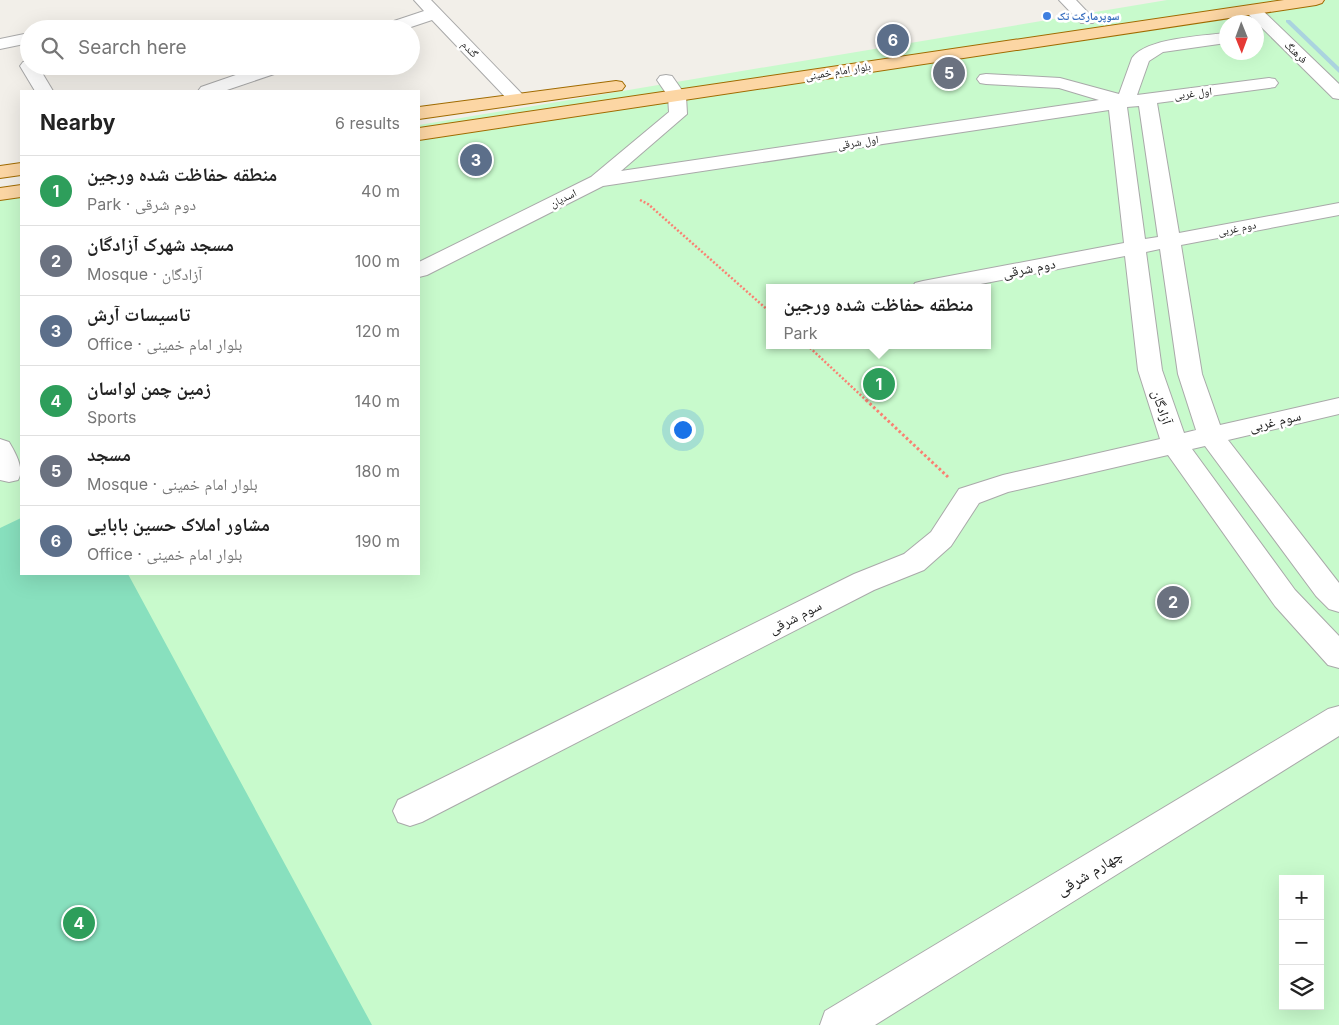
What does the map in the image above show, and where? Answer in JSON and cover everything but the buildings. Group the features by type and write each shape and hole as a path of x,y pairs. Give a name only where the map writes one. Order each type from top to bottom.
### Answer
{"main road":[{"name":"بلوار امام خمینی","path":"725,72 1217,0"},
{"name":"بلوار امام خمینی","path":"420,134 672,88 1095,32 1316,0"},
{"name":"بلوار امام خمینی","path":"672,88 686,77"},
{"name":"بلوار امام خمینی","path":"648,82 672,88"},
{"path":"420,113 629,85"},
{"path":"0,172 20,169"},
{"path":"0,194 20,191"}],"street":[{"name":"گندم","path":"422,0 517,99"},
{"path":"1067,0 1087,20"},
{"name":"فرهنگ","path":"1253,10 1339,94"},
{"path":"414,20 435,13"},
{"path":"1264,33 1274,31"},
{"path":"1219,39 1158,48 1140,58 1130,101 1169,242 1190,374 1211,436 1326,588 1339,601"},
{"path":"34,75 43,90"},
{"path":"210,90 254,75"},
{"path":"986,79 1060,83 1130,101"},
{"name":"اول غربی","path":"1130,101 1269,83"},
{"name":"اسدیان","path":"420,269 598,180 678,114 672,88"},
{"name":"اول شرقی","path":"598,180 1130,101"},
{"name":"آزادگان","path":"1130,101 1134,248 1150,370 1175,445 1285,598 1339,656"},
{"name":"دوم غربی","path":"1134,248 1339,209"},
{"name":"دوم شرقی","path":"944,284 1134,248"},
{"name":"سوم غربی","path":"1175,445 1339,406"},
{"path":"969,496 1004,484 1175,445"},
{"path":"0,448 10,472"},
{"name":"سوم شرقی","path":"410,811 856,587 914,562 941,539 969,496"},
{"name":"چهارم شرقی","path":"839,1025 1339,719"}],"path":[{"path":"598,180 648,204 766,308"},
{"path":"811,349 969,496"}],"green space":[{"path":"1167,0 1339,0 1339,1025 0,1025 0,195 20,191 20,575 420,575 420,125"},
{"path":"20,518 20,575 129,575 372,1025 0,1025 0,528"}],"waterway":[{"path":"1288,21 1339,71"}],"place":[{"name":"سوپرمارکت تک","path":"1047,16"},
{"name":"مشاور املاک حسین بابایی","path":"893,40"},
{"name":"مسجد","path":"949,73"},
{"name":"تاسیسات آرش","path":"476,160"},
{"name":"منطقه حفاظت شده ورجین","path":"879,384"},
{"name":"مسجد شهرک آزادگان","path":"1173,602"},
{"name":"زمین چمن لواسان","path":"79,923"}]}
